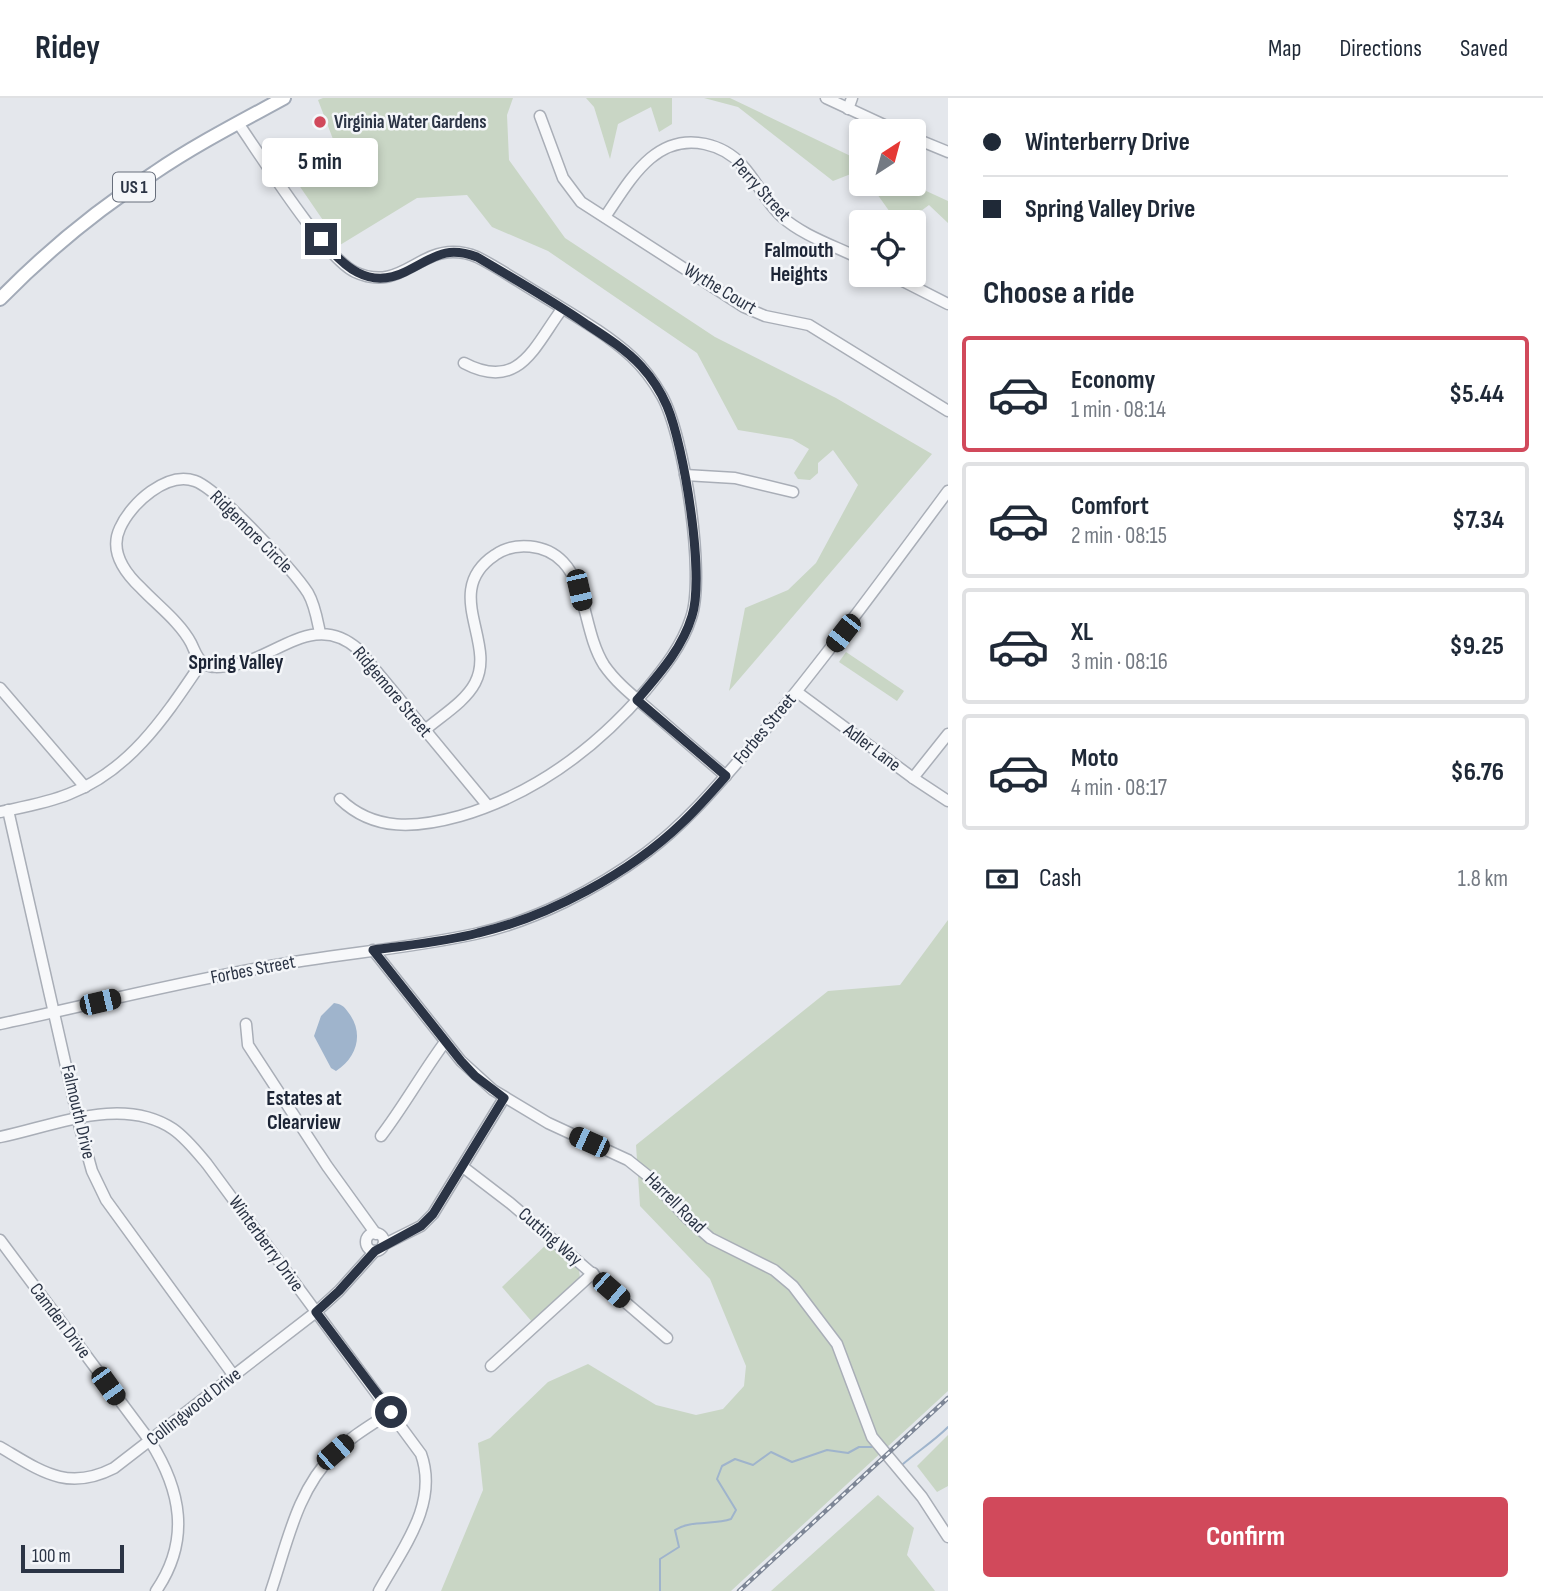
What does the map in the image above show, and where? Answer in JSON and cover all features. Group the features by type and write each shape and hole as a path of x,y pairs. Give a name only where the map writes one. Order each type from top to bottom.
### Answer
{"main road":[{"name":"US 1","path":"0,299 76,230 154,172 284,98"}],"street":[{"path":"826,98 870,119"},
{"path":"848,109 852,98"},
{"name":"Wythe Court","path":"540,116 568,187 582,202 744,307 765,316 809,326 948,411"},
{"path":"238,123 306,219 337,258 352,270 370,277 392,276 405,272 431,256 459,252 477,257 620,346 653,382 667,406 685,475 697,578 695,604 680,645 637,700 599,738 564,767 527,790 443,821 385,824 362,816 340,799"},
{"name":"Perry Street","path":"605,217 634,175 654,154 680,143 702,143 724,151 741,164 770,204 786,220 849,254"},
{"path":"926,143 948,152"},
{"path":"915,287 948,304"},
{"path":"464,363 492,374 517,367 562,309"},
{"path":"685,475 736,478 793,492"},
{"name":"Ridgemore Circle","path":"202,662 180,627 126,572 118,554 117,537 129,513 149,494 174,480 196,481 216,495 284,563 308,593 320,633"},
{"name":"Forbes Street","path":"0,1024 264,967 477,934 554,905 591,887 647,852 683,823 726,776 797,692 948,491"},
{"path":"425,730 464,697 475,684 481,661 471,612 471,590 485,564 498,553 517,546 536,547 563,562 579,590 589,634 611,674 637,700 726,776"},
{"path":"4,811 55,799 85,787 116,767 152,733 202,662 217,667 245,663 298,638 320,633"},
{"name":"Ridgemore Street","path":"320,633 337,636 358,649 488,806"},
{"path":"0,688 85,787"},
{"name":"Adler Lane","path":"797,692 948,801"},
{"path":"913,778 948,734"},
{"name":"Falmouth Drive","path":"4,811 92,1171 106,1200 234,1376"},
{"name":"Harrell Road","path":"373,950 475,1076 504,1098 548,1123 628,1160 648,1176 710,1238 762,1263 785,1278 808,1304 836,1344 872,1437 922,1497 948,1537"},
{"path":"246,1024 248,1045 309,1140 369,1225 375,1242 397,1238 429,1219 504,1098"},
{"path":"381,1136 407,1102 445,1042"},
{"name":"Winterberry Drive","path":"0,1137 110,1114 140,1116 163,1124 183,1137 207,1164 421,1454 427,1486 421,1513 379,1591"},
{"name":"Cutting Way","path":"463,1167 487,1183 667,1338"},
{"name":"Camden Drive","path":"0,1240 150,1441 168,1474 178,1516 174,1555 156,1591"},
{"name":"Collingwood Drive","path":"0,1447 45,1473 74,1480 96,1476 114,1468 316,1312 365,1262 375,1242"},
{"path":"491,1366 593,1273"},
{"path":"271,1591 299,1506 315,1476 347,1442 391,1412"}],"green space":[{"path":"513,98 507,115 509,160 565,238 715,337 836,398 932,454 729,691 745,608 788,590 816,563 858,485 833,450 818,463 818,473 810,480 798,479 794,473 809,449 792,439 738,430 697,353 548,251 492,227 467,195 417,198 340,245 292,175 303,165 325,186 341,160 318,100"},
{"path":"586,98 672,98 672,124 659,132 651,107 618,124 610,159 594,107"},
{"path":"704,98 730,98 849,155 849,175 833,181 738,107"},
{"path":"926,191 948,201 948,223 929,205 922,210 888,210 879,196 926,196"},
{"path":"846,652 904,691 897,701 839,662"},
{"path":"948,920 948,1391 731,1591 441,1591 483,1490 478,1443 490,1438 548,1382 588,1364 656,1405 696,1415 723,1409 744,1386 746,1366 710,1279 640,1206 636,1145 828,991 900,985"},
{"path":"549,1242 579,1270 580,1278 576,1285 533,1323 502,1287"},
{"path":"948,1435 948,1486 937,1492 917,1466"},
{"path":"878,1495 914,1528 907,1555 935,1591 771,1591"}],"water":[{"path":"334,1003 348,1012 357,1036 354,1051 336,1071 331,1068 314,1036 321,1016"}],"waterway":[{"path":"903,1464 948,1427"},
{"path":"660,1591 660,1559 679,1547 675,1530 688,1525 731,1519 736,1510 717,1479 722,1466 735,1459 753,1465 771,1452 792,1462 827,1450 848,1453 859,1447 872,1447"}],"railway":[{"path":"739,1591 948,1398"}],"place":[{"name":"Virginia Water Gardens","path":"320,122"}],"district":[{"name":"Falmouth Heights","path":"799,262"},
{"name":"Spring Valley","path":"236,662"},
{"name":"Estates at Clearview","path":"304,1110"}],"route":[{"path":"321,239 344,265 370,277 401,274 440,253 459,252 477,257 620,346 653,382 667,406 679,443 693,533 697,591 692,616 680,645 637,700 726,776 683,823 647,852 591,887 525,918 477,934 373,950 461,1061 475,1076 504,1098 429,1219 375,1251 316,1312 391,1412"}]}
